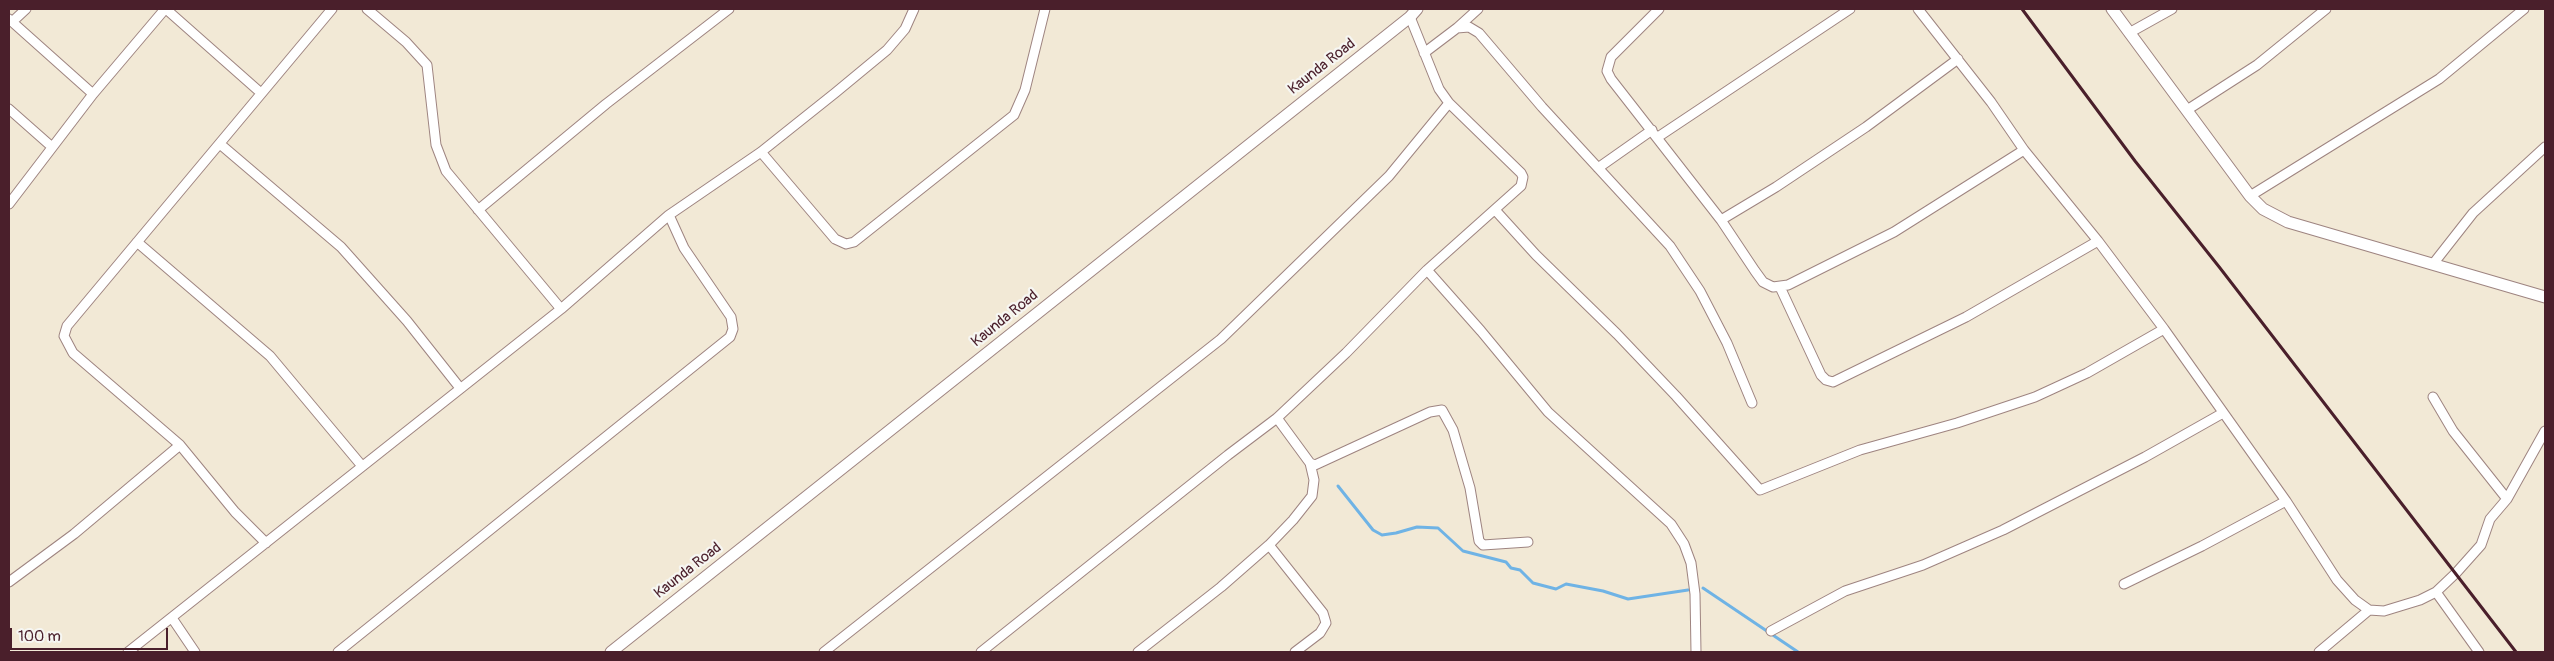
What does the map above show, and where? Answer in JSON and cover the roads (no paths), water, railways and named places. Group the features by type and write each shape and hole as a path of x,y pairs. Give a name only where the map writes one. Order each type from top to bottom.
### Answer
{"street":[{"path":"26,9 11,21 93,94"},
{"path":"9,204 93,94 165,9 261,93"},
{"path":"266,543 234,512 180,445 73,353 67,345 64,336 67,326 332,9"},
{"path":"367,9 412,47 427,65 436,145 446,171 561,309"},
{"path":"478,210 606,104 729,9"},
{"path":"128,652 561,309 669,215 761,152 887,50 905,29 914,9"},
{"path":"761,152 835,239 846,244 854,242 1014,115 1026,90 1045,9"},
{"path":"1424,53 1478,9"},
{"path":"1659,9 1611,57 1608,71 1611,79 1720,220 1763,282 1773,287 1780,287 1894,232 2024,150"},
{"path":"1598,168 1655,134 1850,9"},
{"path":"1918,9 1958,59 2024,150 2098,241 2164,329 2286,501 2338,580 2355,600 2369,610 2384,611 2400,608 2436,592 2481,545 2490,519 2506,499 2545,431"},
{"path":"2112,9 2250,196 2263,209 2288,222 2545,297"},
{"path":"2130,32 2172,9"},
{"path":"2187,110 2257,65 2326,9"},
{"path":"2250,196 2439,79 2524,9"},
{"path":"981,652 1277,418 1346,353 1427,270 1519,190 1523,178 1449,103 1439,89 1424,53 1413,13"},
{"name":"Kaunda Road","path":"611,652 1413,13"},
{"path":"1457,28 1469,27 1479,33 1542,107 1670,246 1686,269 1727,342 1752,403"},
{"path":"1720,220 1776,187 1872,123 1958,59"},
{"path":"824,652 1221,338 1390,176 1449,103"},
{"path":"9,109 52,147"},
{"path":"220,144 341,247 407,320 460,388"},
{"path":"2433,264 2473,214 2545,147"},
{"path":"1496,211 1536,256 1617,334 1676,396 1760,490 1860,450 1957,424 2035,397 2087,373 2164,329"},
{"path":"338,652 707,358 730,337 733,329 731,318 684,248 669,215"},
{"path":"1780,287 1821,375 1826,380 1834,382 1966,317 2098,241"},
{"path":"137,242 270,356 362,466"},
{"path":"1427,270 1481,331 1548,412 1671,524 1684,544 1691,563 1695,594 1696,652"},
{"path":"2432,397 2460,441 2506,499"},
{"path":"1310,463 1321,464 1430,412 1442,410 1453,430 1470,488 1479,541 1483,545 1528,542"},
{"path":"1771,631 1845,591 1924,565 2003,530 2223,413"},
{"path":"1138,652 1221,587 1269,545 1312,496 1314,480 1310,463 1277,418"},
{"path":"9,582 74,534 180,445"},
{"path":"2124,584 2202,546 2286,501"},
{"path":"1269,545 1323,613 1326,623 1320,633 1295,652"},
{"path":"2436,592 2479,652"},
{"path":"2319,652 2369,610"},
{"path":"172,618 195,652"}],"waterway":[{"path":"1338,486 1373,530 1382,535 1417,527 1438,528 1463,551 1506,562 1511,568 1520,570 1533,583 1556,589 1566,584 1603,591 1628,599 1688,590"},
{"path":"1703,588 1798,652"}],"railway":[{"path":"2022,9 2135,161 2220,268 2516,652"}]}
